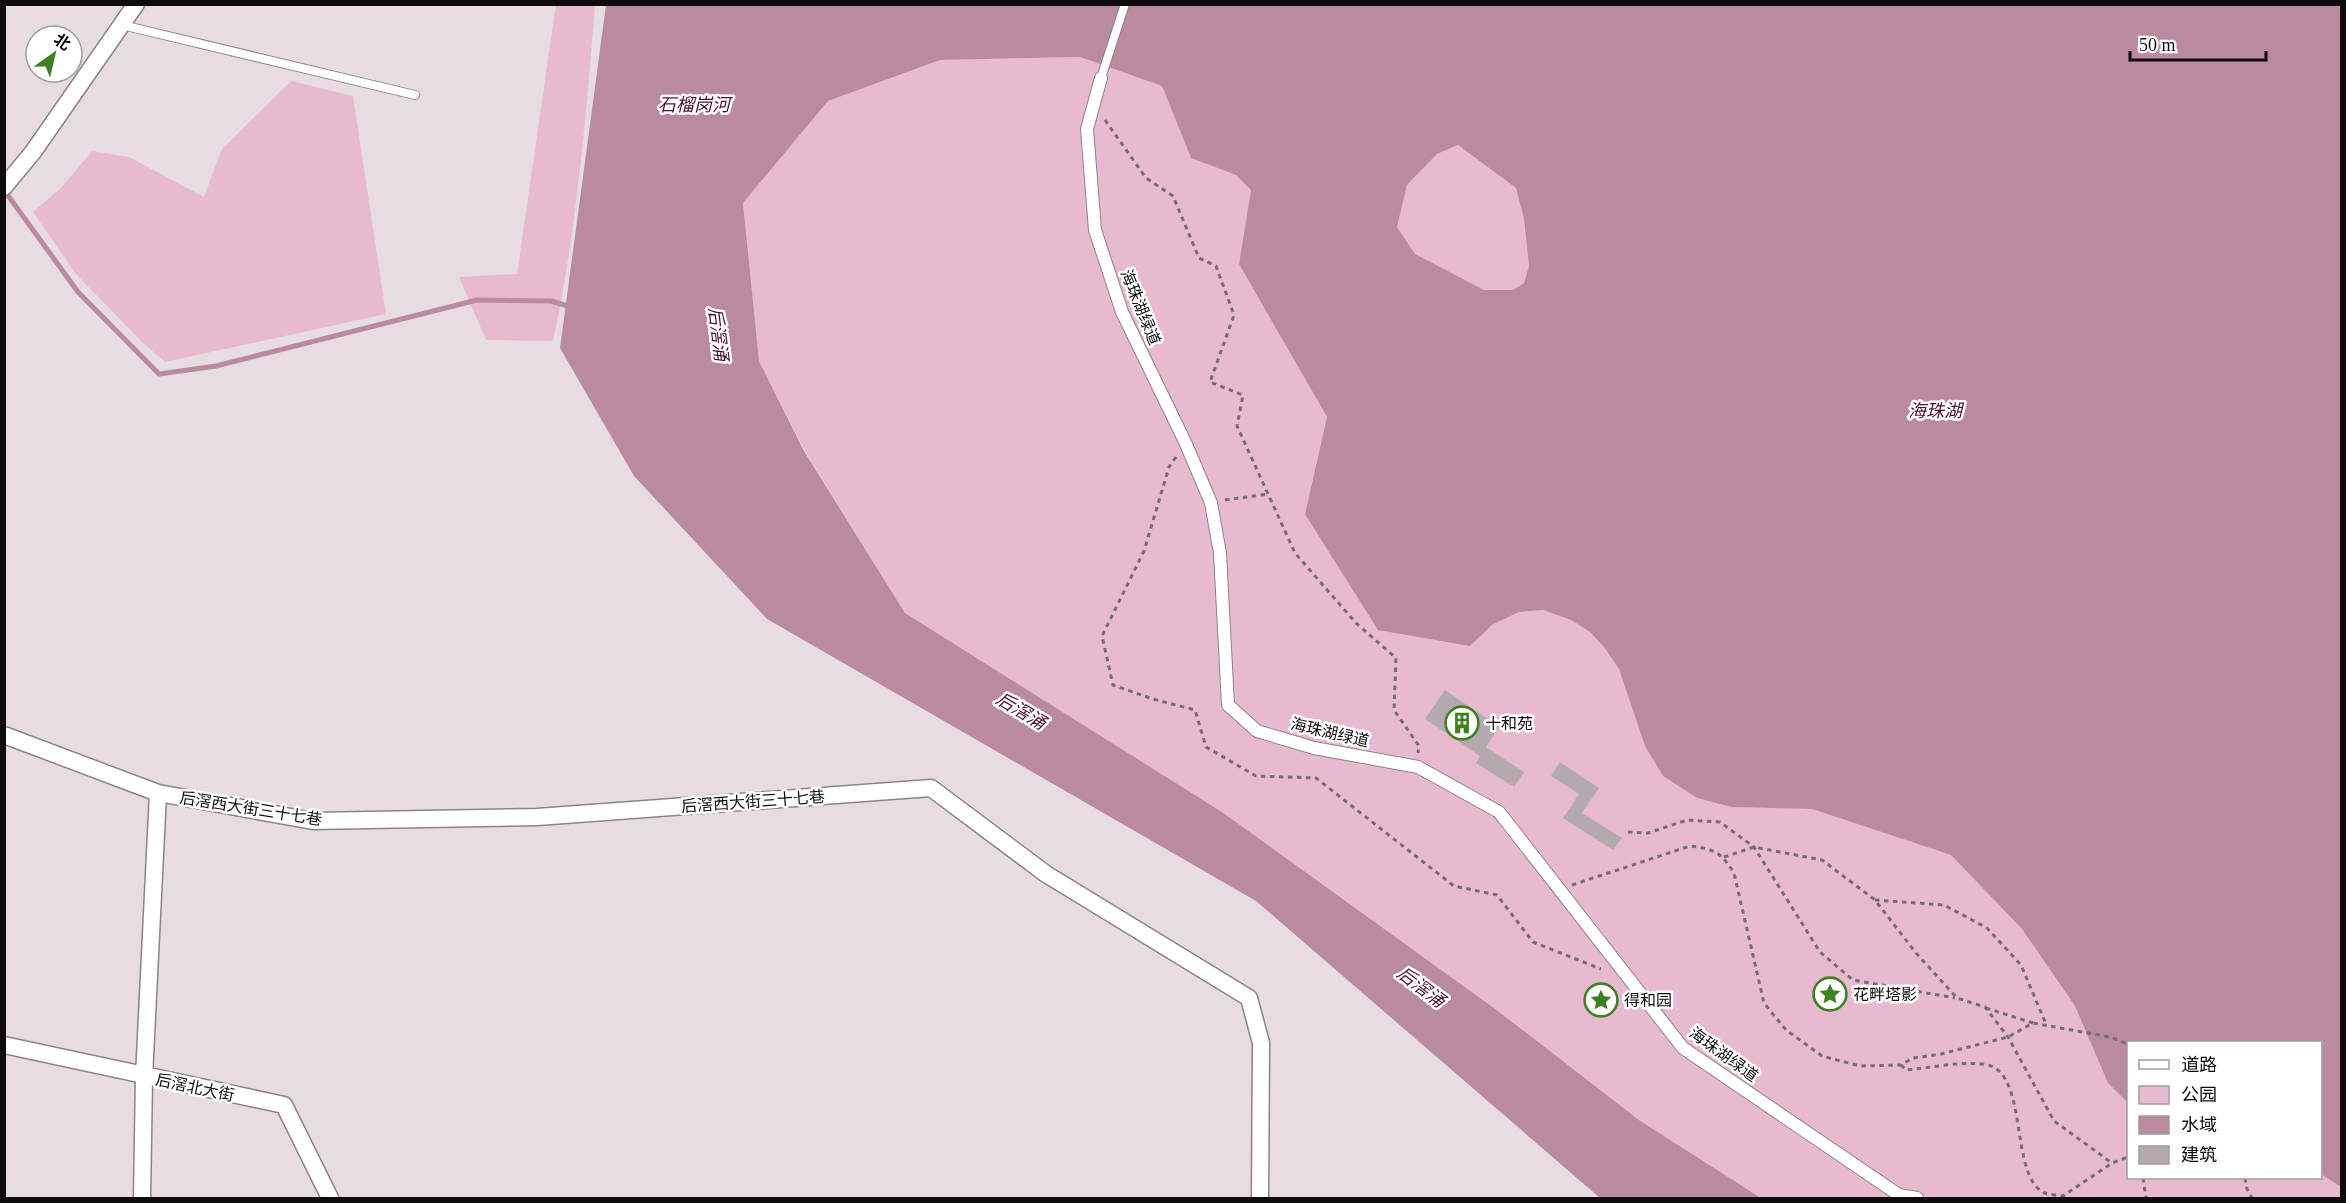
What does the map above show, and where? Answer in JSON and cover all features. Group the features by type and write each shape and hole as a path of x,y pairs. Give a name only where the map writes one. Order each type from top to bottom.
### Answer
{"street":[{"path":"8,183 33,153 136,4"},
{"name":"海珠湖绿道","path":"1101,78 1087,129 1095,230 1122,312 1186,444 1210,503 1220,553 1228,705 1257,731 1314,748 1418,767 1499,812 1683,1048 1899,1195 1917,1198"},
{"name":"后滘西大街三十七巷","path":"4,735 158,793 312,821 537,817 932,788 1046,874 1249,998 1261,1043 1260,1198"},
{"path":"142,1198 144,1077 158,793"},
{"name":"后滘北大街","path":"4,1045 144,1077 284,1105 330,1198"}],"lane":[{"path":"1101,78 1125,4"},
{"path":"122,25 415,95"}],"path":[{"path":"1094,104 1146,178 1173,196 1199,258 1216,266 1234,315 1210,382 1243,394 1237,426 1295,553 1356,623 1396,658 1394,710 1419,746 1418,767"},
{"path":"1210,503 1268,494"},
{"path":"1628,832 1648,832 1687,820 1720,822 1754,847 1820,952 1853,980 1957,998 2033,1023 2110,1037 2127,1044"},
{"path":"1559,889 1690,846 1706,848 1724,857 1734,873 1764,1003 1786,1030 1822,1056 1860,1066 1901,1065 1912,1058 1941,1054 2008,1037 2033,1023"},
{"path":"1724,857 1754,847 1822,860 1875,900 1916,953 1957,998"},
{"path":"1875,900 1944,905 1987,928 2021,965 2046,1024"},
{"path":"1985,1007 2008,1037 2054,1121 2112,1163"},
{"path":"1901,1065 1906,1070 1967,1064 1990,1065 2004,1074 2012,1098 2029,1178 2043,1192 2063,1196 2112,1163 2127,1157"},
{"path":"2143,1179 2146,1198"},
{"path":"2245,1179 2252,1198"}],"green space":[{"path":"556,4 595,5 574,215 553,341 486,340 459,277 517,274"},
{"path":"1080,57 1162,86 1191,158 1236,175 1251,190 1239,264 1327,417 1305,514 1470,646 1492,625 1519,612 1543,610 1571,620 1590,632 1619,669 1663,776 1697,798 1731,807 1812,809 1951,855 2022,929 2075,1006 2108,1083 2127,1102 2127,1179 2322,1179 2322,1175 2340,1185 2341,1198 1761,1198 1639,1120 1498,1011 1222,812 905,613 805,451 759,361 743,203 828,101 940,60"},
{"path":"291,81 353,96 386,314 165,362 142,342 76,274 33,212 61,188 92,151 129,157 204,197 222,149"},
{"path":"1458,145 1516,188 1524,219 1529,267 1524,283 1513,290 1484,290 1415,255 1397,227 1407,185 1437,154"}],"water":[{"name":"海珠湖","path":"606,5 2341,5 2341,1187 2322,1175 2322,1041 2127,1041 2127,1102 2108,1083 2075,1006 2022,929 1951,855 1812,809 1731,807 1697,798 1663,776 1645,746 1619,669 1590,632 1571,620 1543,610 1519,612 1492,625 1470,646 1378,630 1305,514 1327,417 1239,264 1251,190 1236,175 1191,158 1162,86 1080,57 940,60 828,101 743,203 759,361 804,451 905,613 1222,812 1498,1011 1639,1120 1761,1198 1600,1198 1256,901 767,619 634,476 560,348","holes":["1458,145 1516,188 1524,219 1529,266 1524,283 1513,290 1484,290 1415,254 1397,227 1407,185 1437,154"]}],"building":[{"name":"十和苑","path":"1445,690 1499,727 1486,747 1524,772 1514,787 1476,763 1480,756 1425,719"},
{"path":"1560,762 1599,788 1582,813 1622,838 1613,850 1563,818 1579,794 1551,776"}],"waterway":[{"path":"4,190 78,292 159,374 216,366 477,300 551,301 571,307"}],"place":[{"name":"十和苑","path":"1462,723"},
{"name":"花畔塔影","path":"1830,994"},
{"name":"得和园","path":"1601,1000"}],"water label":[{"name":"石榴岗河","path":"694,105"},
{"name":"后滘涌","path":"718,334"},
{"name":"后滘涌","path":"1021,711"},
{"name":"后滘涌","path":"1421,987"}]}
